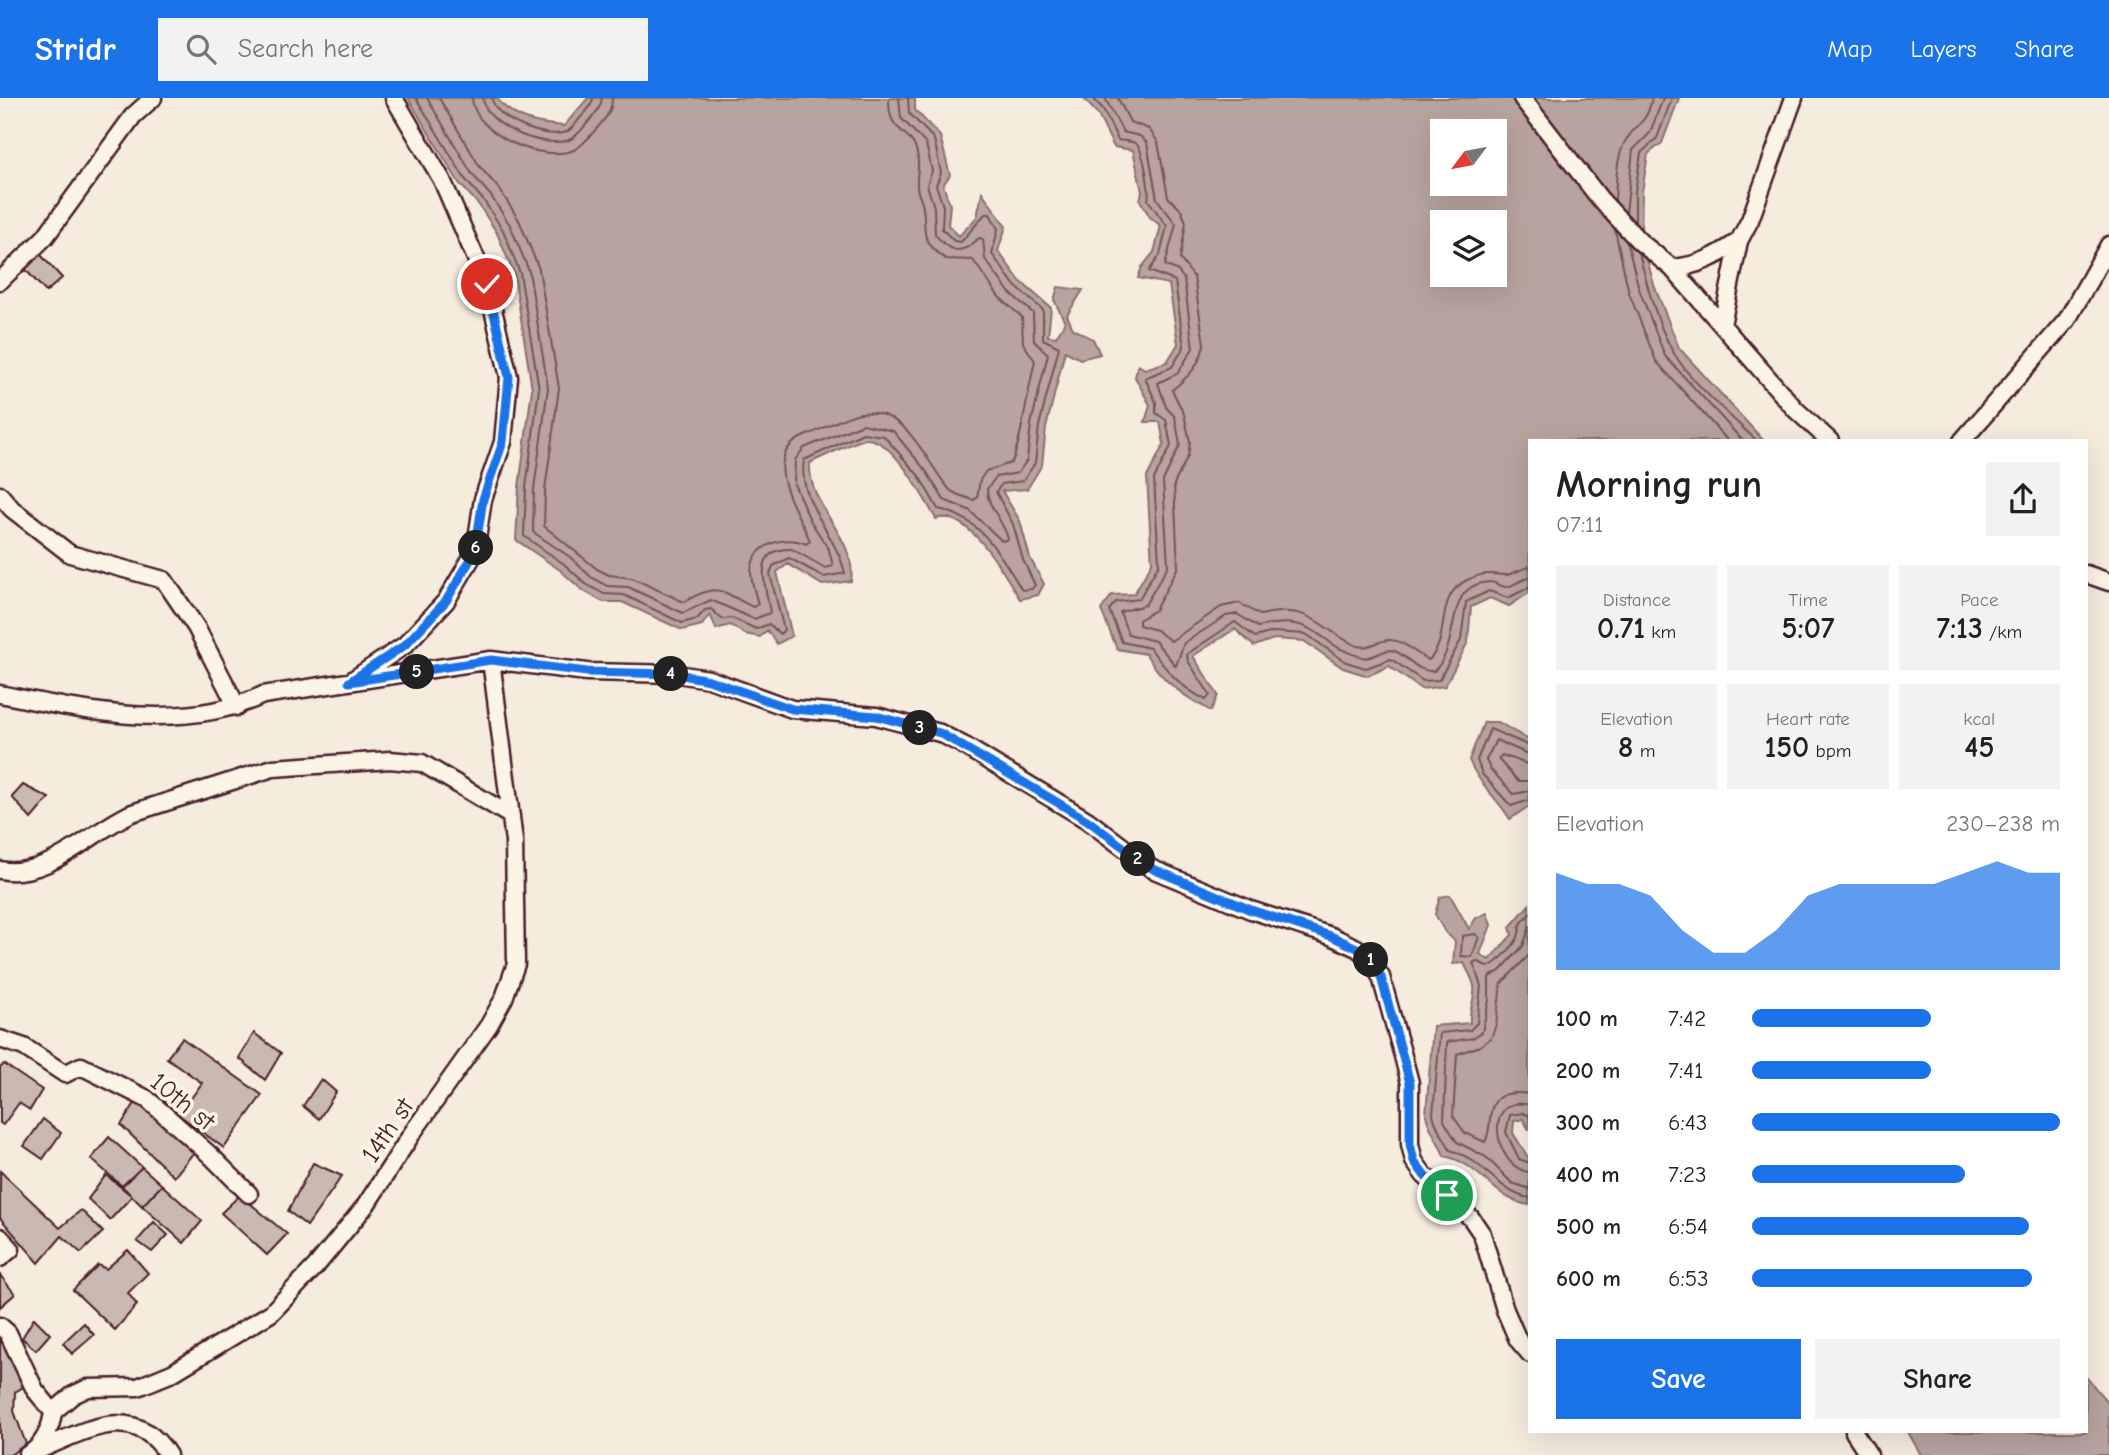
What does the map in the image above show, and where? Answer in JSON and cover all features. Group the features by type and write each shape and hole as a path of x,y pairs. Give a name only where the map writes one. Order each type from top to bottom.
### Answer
{"street":[{"path":"0,281 45,237 133,116 153,98"},
{"path":"349,682 405,645 446,601 475,552 483,499 503,442 509,377 487,284 442,180 394,98"},
{"path":"1522,98 1600,199 1639,241 1672,268 1796,410 1828,439"},
{"path":"1722,326 1739,241 1750,220 1794,98"},
{"path":"1672,268 1693,266 1718,256 1739,241"},
{"path":"1964,439 2067,320 2109,245"},
{"path":"0,495 12,509 70,554 164,580 196,627 237,707"},
{"path":"2088,575 2109,582"},
{"path":"0,694 111,712 190,716 237,707 263,695 491,660 587,672 677,674 709,680 792,709 876,716 940,733 1087,820 1153,869 1251,910 1331,936 1357,948 1370,959 1381,977 1403,1056 1410,1091 1410,1144 1414,1161 1424,1175 1471,1218 1482,1234 1505,1310 1518,1340 1528,1352"},
{"name":"14th st","path":"53,1412 73,1395 88,1388 138,1387 172,1373 271,1313 316,1266 366,1205 413,1132 489,1025 504,998 516,964 510,816 491,660"},
{"path":"0,870 15,873 40,869 132,813 273,768 390,760 422,763 510,816"},
{"name":"10th st","path":"0,1039 24,1047 65,1074 81,1066 140,1094 210,1154 249,1194"},
{"path":"0,1237 11,1249 0,1258"},
{"path":"0,1326 8,1334 35,1390 53,1412 51,1425 32,1453"},
{"path":"32,1453 88,1428 131,1425 149,1433 168,1455"},
{"path":"1855,1433 1869,1455"}],"water":[{"path":"408,98 497,98 511,111 527,120 564,126 588,98 915,98 915,110 940,136 950,175 943,185 950,205 948,225 959,236 977,217 982,192 1006,227 998,251 1020,281 1051,308 1048,336 1056,337 1065,322 1054,300 1058,287 1083,290 1067,315 1073,329 1093,339 1100,354 1080,359 1065,351 1046,428 1042,465 1027,489 1002,491 1020,521 1030,558 1044,584 1038,595 1020,599 996,561 973,533 961,523 948,518 936,519 897,458 876,441 866,439 810,463 816,494 847,551 851,565 851,581 822,585 788,564 777,572 792,636 777,644 767,630 760,637 745,634 730,625 716,629 710,614 702,625 682,630 622,602 603,602 582,590 560,570 516,540 519,487 532,389 514,274 497,233 479,205 459,183"},
{"path":"1083,98 1679,98 1662,143 1648,154 1642,192 1641,236 1654,285 1679,348 1762,439 1528,439 1528,594 1509,606 1490,598 1471,607 1468,642 1445,686 1421,689 1389,666 1368,676 1343,668 1304,641 1274,639 1254,646 1235,629 1193,656 1218,695 1211,711 1174,687 1159,673 1146,654 1117,649 1101,610 1112,595 1134,594 1152,563 1147,477 1164,444 1160,422 1145,422 1150,405 1135,377 1138,365 1145,369 1167,362 1178,344 1169,284 1138,278 1142,267 1154,252 1161,226 1150,217 1140,200 1142,192 1133,150 1114,147 1097,113"},
{"path":"1484,722 1498,722 1528,739 1528,807 1510,819 1477,776 1469,760"},
{"path":"1450,895 1469,929 1476,918 1487,913 1491,925 1480,954 1489,960 1512,935 1510,927 1528,906 1528,1128 1523,1119 1514,1121 1513,1133 1528,1157 1528,1205 1506,1196 1468,1166 1444,1156 1427,1121 1433,1026 1470,1023 1474,995 1473,983 1464,963 1453,964 1455,941 1445,932 1435,914 1440,897"},
{"path":"2088,1379 2109,1404 2109,1455 1921,1455 1909,1433 2088,1433"}],"building":[{"path":"40,254 62,278 46,292 24,268"},
{"path":"23,785 49,798 31,819 12,797"},
{"path":"254,1033 281,1053 265,1080 239,1058"},
{"path":"182,1038 262,1095 224,1148 179,1115 202,1083 167,1058"},
{"path":"4,1064 42,1090 30,1110 19,1103 3,1125 0,1123 0,1068"},
{"path":"321,1079 336,1092 319,1119 303,1106"},
{"path":"137,1100 194,1152 174,1177 121,1125"},
{"path":"43,1119 61,1133 43,1159 24,1146"},
{"path":"109,1137 142,1167 122,1186 91,1159"},
{"path":"313,1163 342,1176 307,1226 288,1211"},
{"path":"142,1167 162,1185 142,1206 122,1186"},
{"path":"0,1171 60,1228 81,1210 103,1232 81,1253 62,1236 39,1263 0,1218"},
{"path":"106,1175 132,1196 110,1220 88,1199"},
{"path":"162,1185 202,1221 184,1243 142,1206"},
{"path":"240,1195 287,1234 267,1255 221,1213"},
{"path":"154,1222 168,1235 152,1252 137,1241"},
{"path":"128,1250 148,1273 128,1293 137,1305 115,1330 73,1290 98,1265 106,1269"},
{"path":"0,1275 15,1294 0,1307"},
{"path":"34,1318 50,1334 36,1350 22,1338"},
{"path":"84,1323 94,1335 72,1354 63,1343"},
{"path":"0,1334 23,1387 15,1392 14,1411 26,1444 10,1455 0,1455"}],"route":[{"path":"487,284 509,377 503,442 483,499 475,552 446,601 405,645 349,682 491,660 587,672 677,674 709,680 792,709 876,716 940,733 1087,820 1153,869 1251,910 1331,936 1357,948 1370,959 1381,977 1410,1083 1410,1144 1414,1161 1424,1175 1447,1195"}]}
